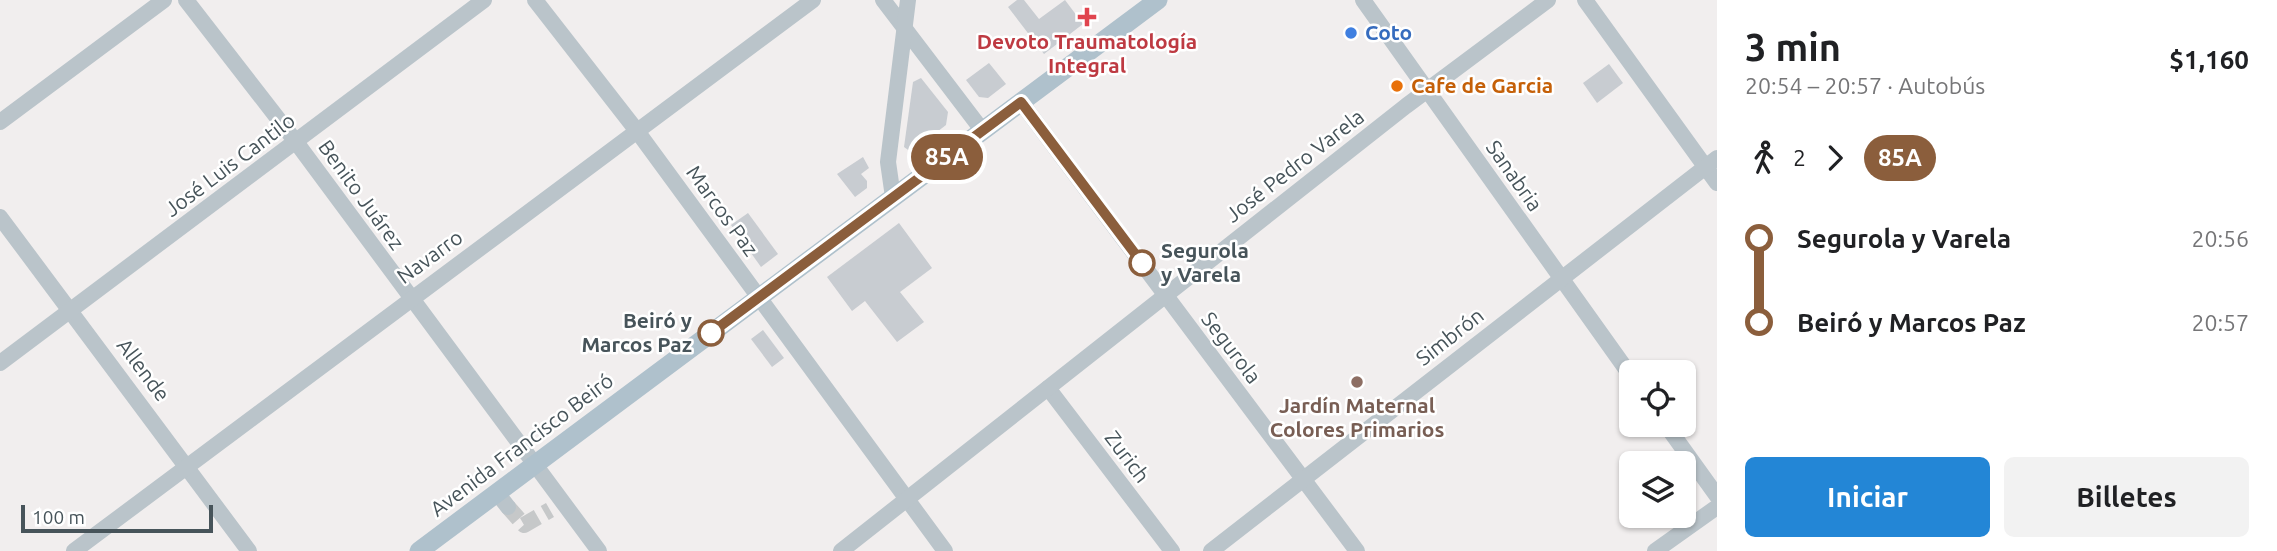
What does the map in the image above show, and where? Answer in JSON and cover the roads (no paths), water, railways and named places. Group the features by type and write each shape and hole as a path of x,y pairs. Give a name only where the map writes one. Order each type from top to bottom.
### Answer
{"main road":[{"name":"Avenida Francisco Beiró","path":"419,551 502,500 533,465 1158,0"}],"street":[{"path":"0,122 164,0"},
{"name":"Benito Juárez","path":"186,0 296,142 533,465 556,506 599,551"},
{"name":"José Luis Cantilo","path":"0,363 484,0"},
{"name":"Marcos Paz","path":"536,0 636,131 945,551"},
{"name":"Navarro","path":"74,551 813,0"},
{"path":"883,0 982,130"},
{"path":"893,197 888,162 908,0"},
{"name":"Sanabria","path":"1363,0 1620,360"},
{"name":"José Pedro Varela","path":"841,551 1427,90 1548,0"},
{"path":"1585,0 1711,163 1717,183"},
{"path":"898,72 913,62 932,63"},
{"name":"Segurola","path":"1021,102 1357,551"},
{"name":"Simbrón","path":"1211,551 1560,277 1711,163"},
{"name":"Allende","path":"0,217 72,310 249,551"},
{"name":"Zurich","path":"1048,388 1172,551"},
{"path":"1675,437 1717,496"},
{"path":"1655,551 1717,507"}],"tunnel":[{"path":"508,507 524,525 550,510"}],"place":[{"name":"Devoto Traumatología Integral","path":"1087,17"},
{"name":"Coto","path":"1351,33"},
{"name":"Cafe de Garcia","path":"1397,86"},
{"name":"Segurola y Varela","path":"1142,263"},
{"name":"Beiró y Marcos Paz","path":"711,333"},
{"name":"Jardín Maternal Colores Primarios","path":"1357,382"}]}
